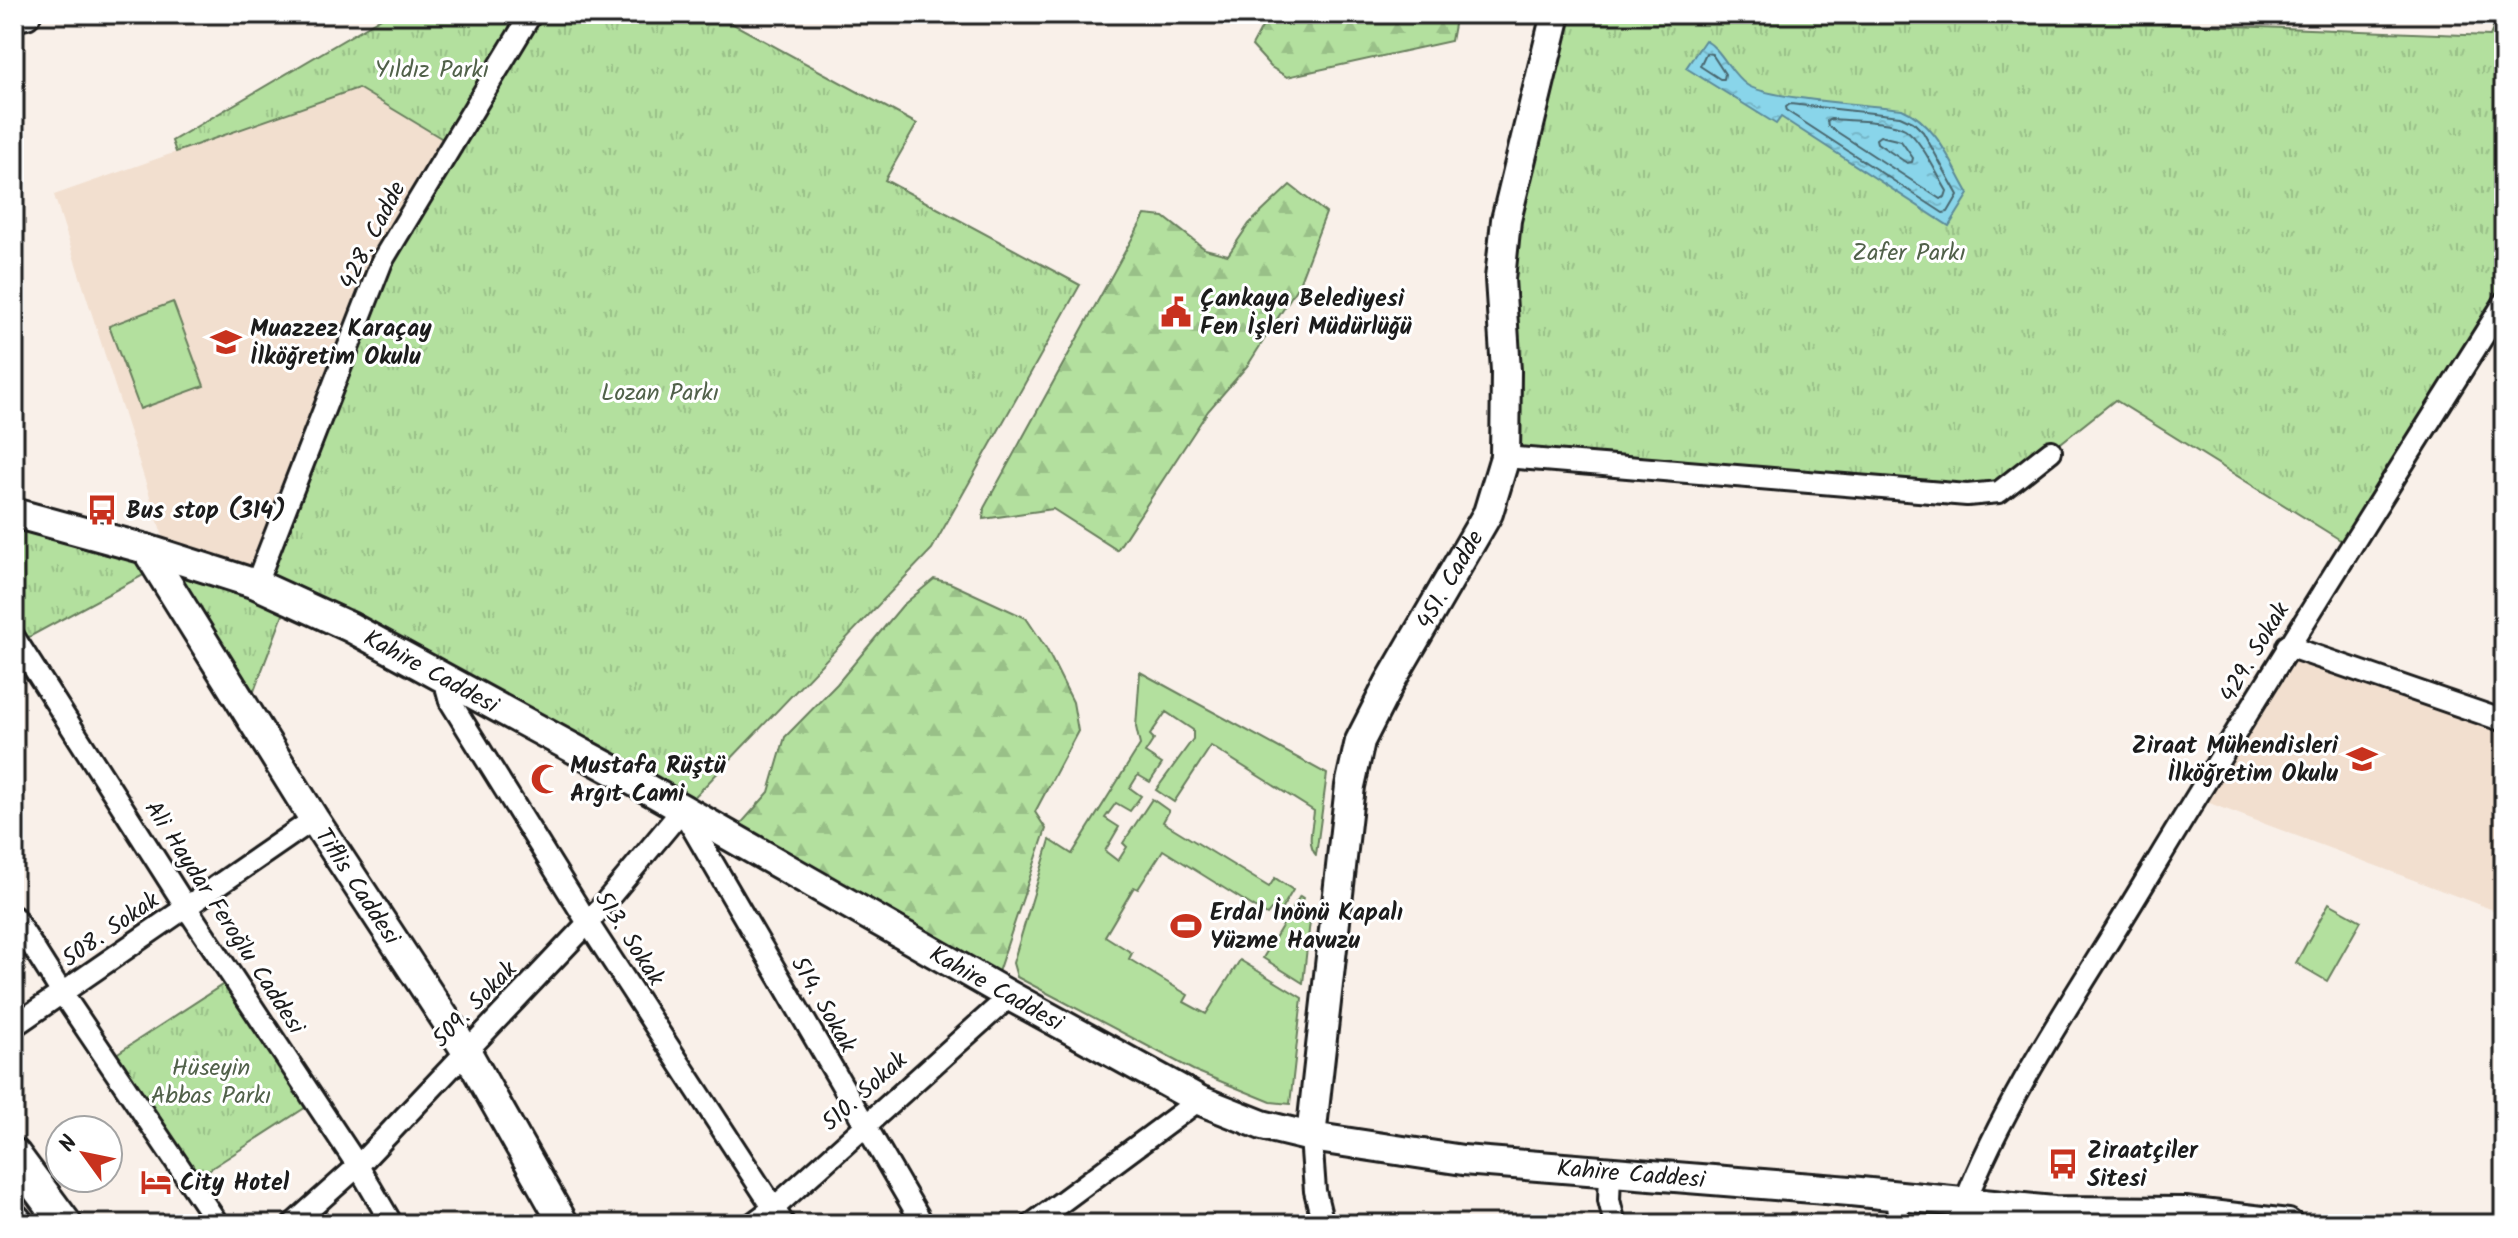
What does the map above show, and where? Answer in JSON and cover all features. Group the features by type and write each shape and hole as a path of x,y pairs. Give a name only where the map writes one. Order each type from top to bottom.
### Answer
{"main road":[{"path":"14,17 26,14"},
{"name":"451. Cadde","path":"1311,1137 1350,786 1360,741 1390,682 1488,513 1505,457 1506,371 1500,279 1506,220 1556,14"},
{"name":"Kahire Caddesi","path":"14,513 146,549 256,584 350,627 443,675 1199,1100 1262,1125 1311,1137 1463,1160 2054,1211 2288,1224"},
{"name":"Tiflis Caddesi","path":"146,549 314,819 465,1049 564,1224"},
{"path":"14,1155 65,1224"},
{"name":"Kahire Caddesi","path":"2054,1211 2126,1224"}],"street":[{"name":"428. Cadde","path":"256,584 382,261 531,14"},
{"name":"429. Sokak","path":"1965,1202 2000,1123 2287,646 2504,303"},
{"path":"1505,457 1967,495 1999,492 2051,451"},
{"name":"Ali Haydar Feroğlu Caddesi","path":"14,637 186,907 358,1166 392,1224"},
{"path":"2287,646 2504,721"},
{"name":"513. Sokak","path":"443,675 450,701 588,923 779,1216"},
{"name":"509. Sokak","path":"293,1224 358,1166 465,1049 588,923 682,810"},
{"name":"514. Sokak","path":"682,810 923,1224"},
{"name":"508. Sokak","path":"14,1026 314,819"},
{"path":"14,917 218,1224"},
{"name":"510. Sokak","path":"752,1224 779,1216 864,1126 1010,996"},
{"path":"1032,1224 1199,1100"},
{"path":"1311,1137 1315,1191 1323,1224"},
{"path":"1610,1173 1609,1200 1615,1224"},
{"path":"1896,1195 1899,1224"}],"shaded area":[{"name":"Muazzez Karaçay İlköğretim Okulu","path":"358,88 451,144 256,584 169,556 54,195"},
{"name":"Ziraat Mühendisleri İlköğretim Okulu","path":"2287,646 2504,721 2504,914 2196,798"}],"green space":[{"name":"Lozan Parkı","path":"388,14 715,14 917,124 885,180 1080,285 932,549 682,810 289,599 246,712 158,567 18,643 14,637 14,513 256,584 382,261 451,144 358,88 176,152 172,141"},
{"path":"1269,14 1456,14 1451,41 1287,77 1271,67 1252,46"},
{"name":"Zafer Parkı","path":"1556,14 2141,14 2157,23 2490,36 2500,14 2504,14 2504,303 2350,546 2115,400 1999,492 1505,457 1506,220"},
{"path":"1290,185 1326,213 1298,286 1248,365 1208,411 1117,550 1053,509 983,519 984,508 1145,215 1164,217 1205,249 1228,255 1249,224"},
{"path":"173,302 204,386 140,409 109,326"},
{"path":"934,579 950,583 1026,618 1046,648 1073,702 1078,731 1035,812 1046,829 997,975 738,827 769,792 785,737 837,684 902,606"},
{"path":"1140,672 1327,774 1316,855 1311,840 1314,811 1211,746 1174,802 1156,790 1193,739 1193,730 1166,712 1150,735 1154,739 1145,753 1162,764 1150,782 1138,775 1130,788 1141,796 1130,811 1116,803 1105,818 1119,827 1105,851 1118,861 1127,847 1123,843 1152,799 1169,811 1163,822 1269,887 1275,878 1293,890 1278,915 1271,910 1267,915 1163,850 1138,889 1134,887 1105,936 1132,953 1129,959 1188,995 1184,1002 1206,1014 1240,960 1302,998 1290,1104 1271,1102 1193,1070 1017,977 1013,963 1050,840 1072,854 1140,745 1136,727"},
{"path":"1300,896 1303,898 1299,905 1311,912 1303,983 1263,958"},
{"path":"2329,903 2361,921 2327,981 2296,963"},
{"name":"Hüseyin Abbas Parkı","path":"233,978 314,1102 190,1182 107,1060"},
{"path":"1896,1195 2126,1224 1899,1224"}],"water":[{"path":"1705,40 1741,80 1758,90 1797,98 1902,109 1914,115 1942,145 1969,194 1949,226 1781,117 1776,124 1686,68"}],"place":[{"name":"Çankaya Belediyesi Fen İşleri Müdürlüğü","path":"1176,312"},
{"name":"Muazzez Karaçay İlköğretim Okulu","path":"226,342"},
{"name":"Bus stop (314)","path":"102,510"},
{"name":"Ziraat Mühendisleri İlköğretim Okulu","path":"2362,759"},
{"name":"Mustafa Rüştü Argıt Cami","path":"546,779"},
{"name":"Erdal İnönü Kapalı Yüzme Havuzu","path":"1186,926"},
{"name":"Ziraatçiler Sitesi","path":"2063,1164"},
{"name":"City Hotel","path":"156,1182"}],"park label":[{"name":"Yıldız Parkı","path":"432,69"}]}
